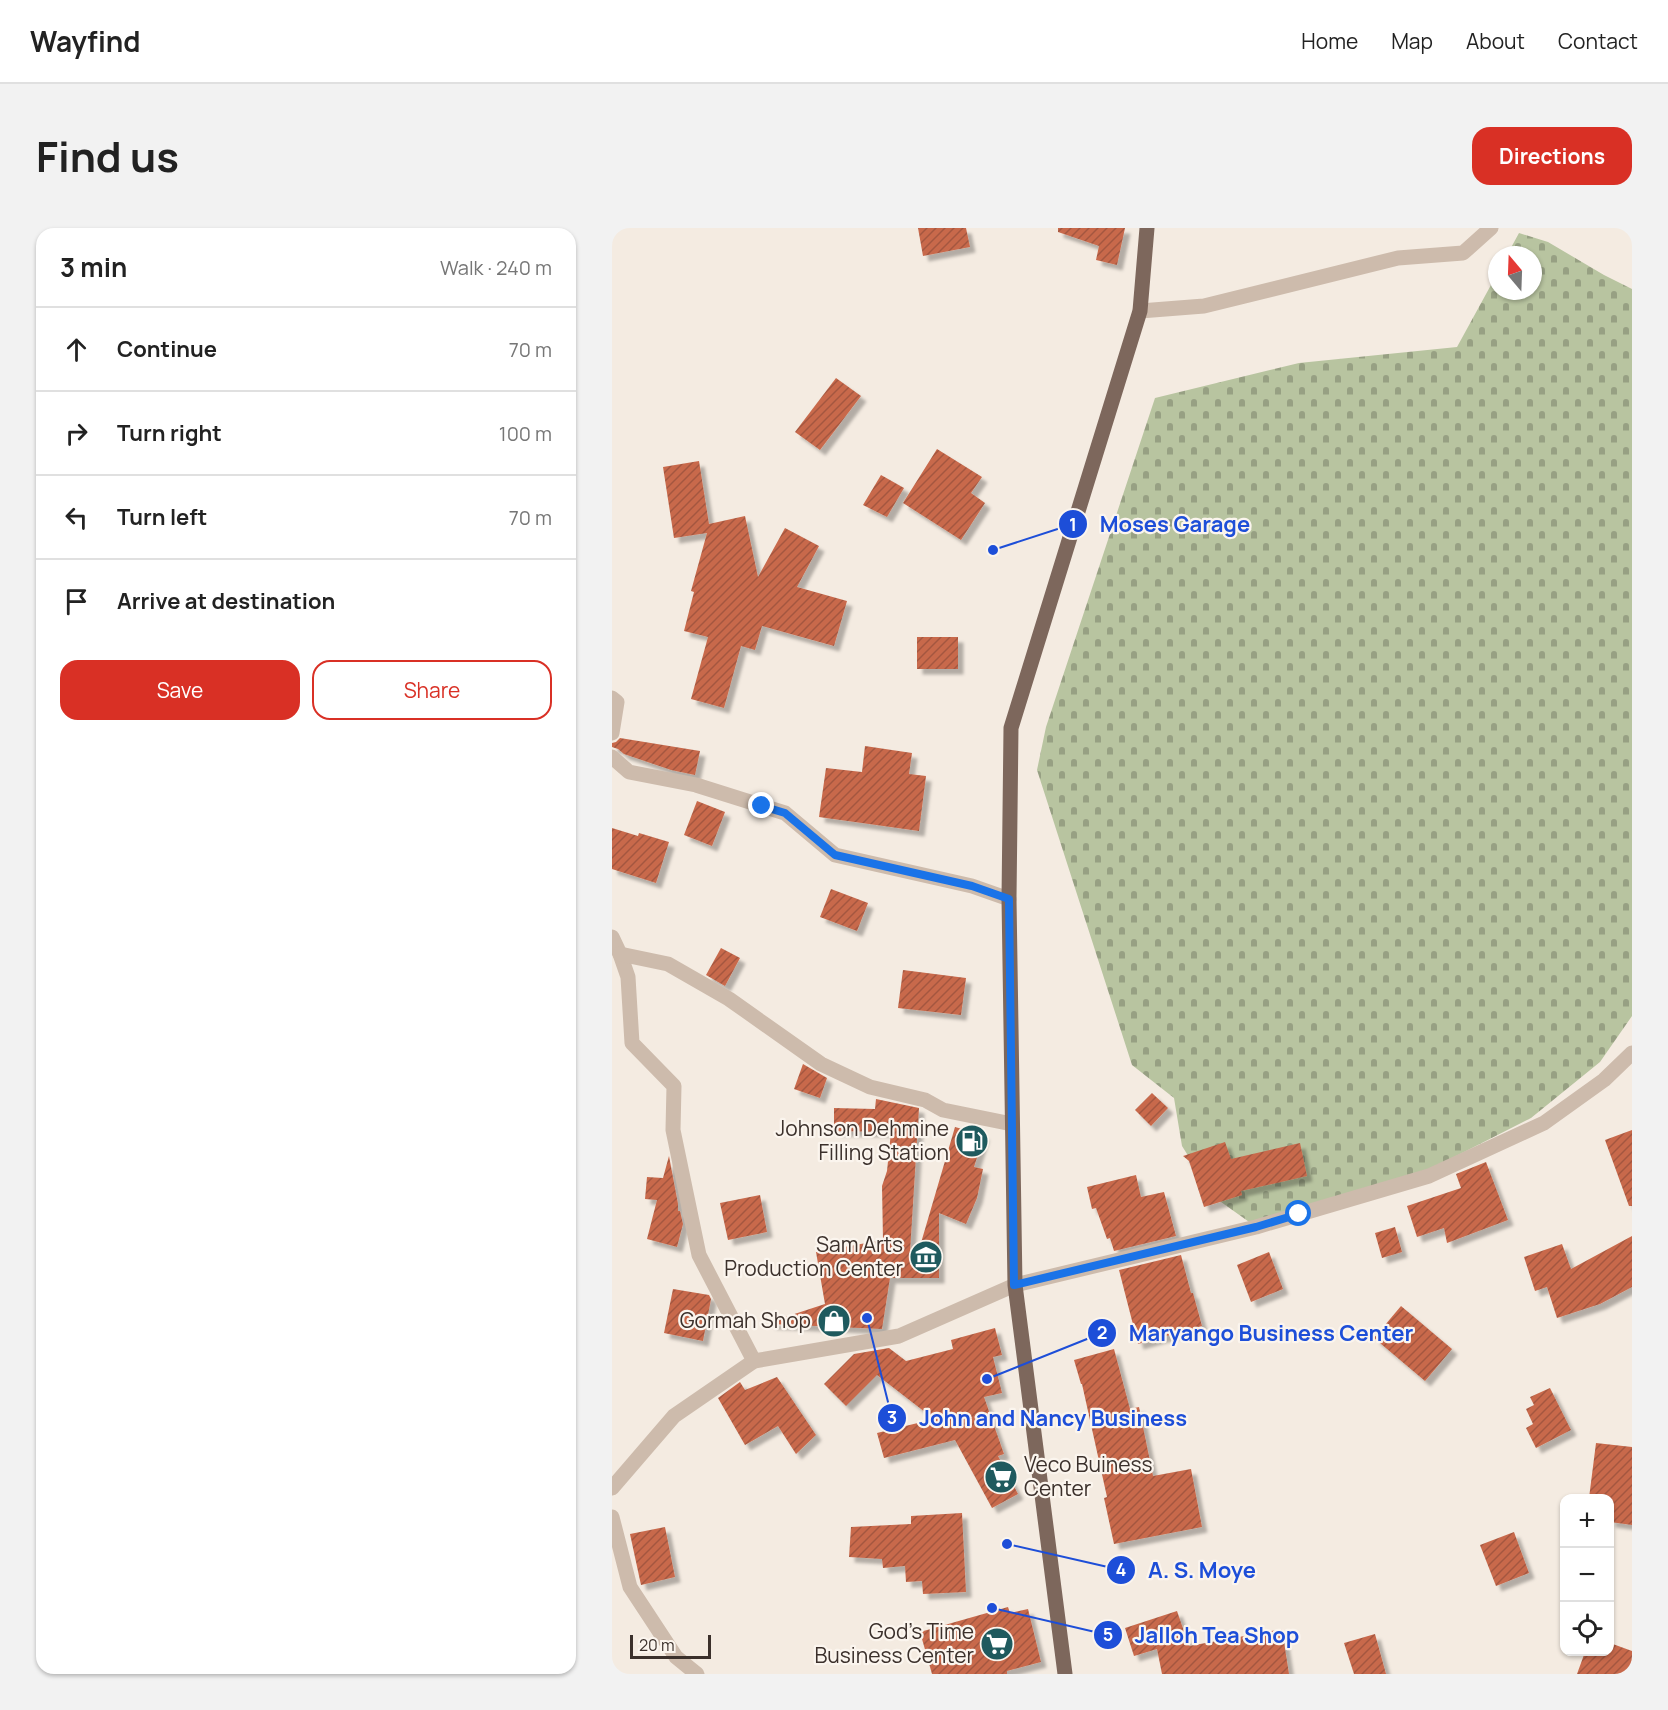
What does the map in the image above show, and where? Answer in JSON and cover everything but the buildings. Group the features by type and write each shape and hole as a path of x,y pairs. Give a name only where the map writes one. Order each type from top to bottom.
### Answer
{"main road":[{"path":"1065,1674 1014,1285 1009,899 1011,728 1140,311 1148,228"}],"street":[{"path":"1140,311 1204,306 1398,258 1463,253 1491,228"},
{"path":"612,698 616,702 612,733"},
{"path":"612,757 629,772 696,785 785,813 835,855 972,886 1009,899"},
{"path":"612,937 621,954 628,977 632,1043 674,1086 673,1130 699,1255 754,1361"},
{"path":"621,954 668,964 729,999 821,1065 870,1087 925,1100 943,1110 1012,1124"},
{"path":"612,1488 674,1416 754,1361 899,1336 1014,1285 1256,1227 1429,1176 1544,1123 1604,1080 1632,1053"},
{"path":"612,1517 630,1587 676,1656 698,1674"}],"green space":[{"path":"1519,233 1548,242 1632,289 1632,1016 1600,1062 1531,1118 1421,1174 1252,1224 1214,1197 1182,1146 1174,1098 1132,1065 1037,770 1046,727 1155,398 1299,363 1457,347 1488,290 1488,300 1542,300 1542,246 1512,246"}],"place":[{"name":"Moses Garage","path":"993,550"},
{"name":"Johnson Dehmine Filling Station","path":"972,1141"},
{"name":"Sam Arts Production Center","path":"926,1257"},
{"name":"John and Nancy Business","path":"867,1318"},
{"name":"Gormah Shop","path":"834,1321"},
{"name":"Maryango Business Center","path":"987,1379"},
{"name":"Veco Buiness Center","path":"1001,1477"},
{"name":"A. S. Moye","path":"1007,1544"},
{"name":"Jalloh Tea Shop","path":"992,1608"},
{"name":"God's Time Business Center","path":"997,1644"}],"route":[{"path":"762,806 785,813 835,855 972,886 1009,899 1014,1285 1256,1227 1299,1214"}]}
